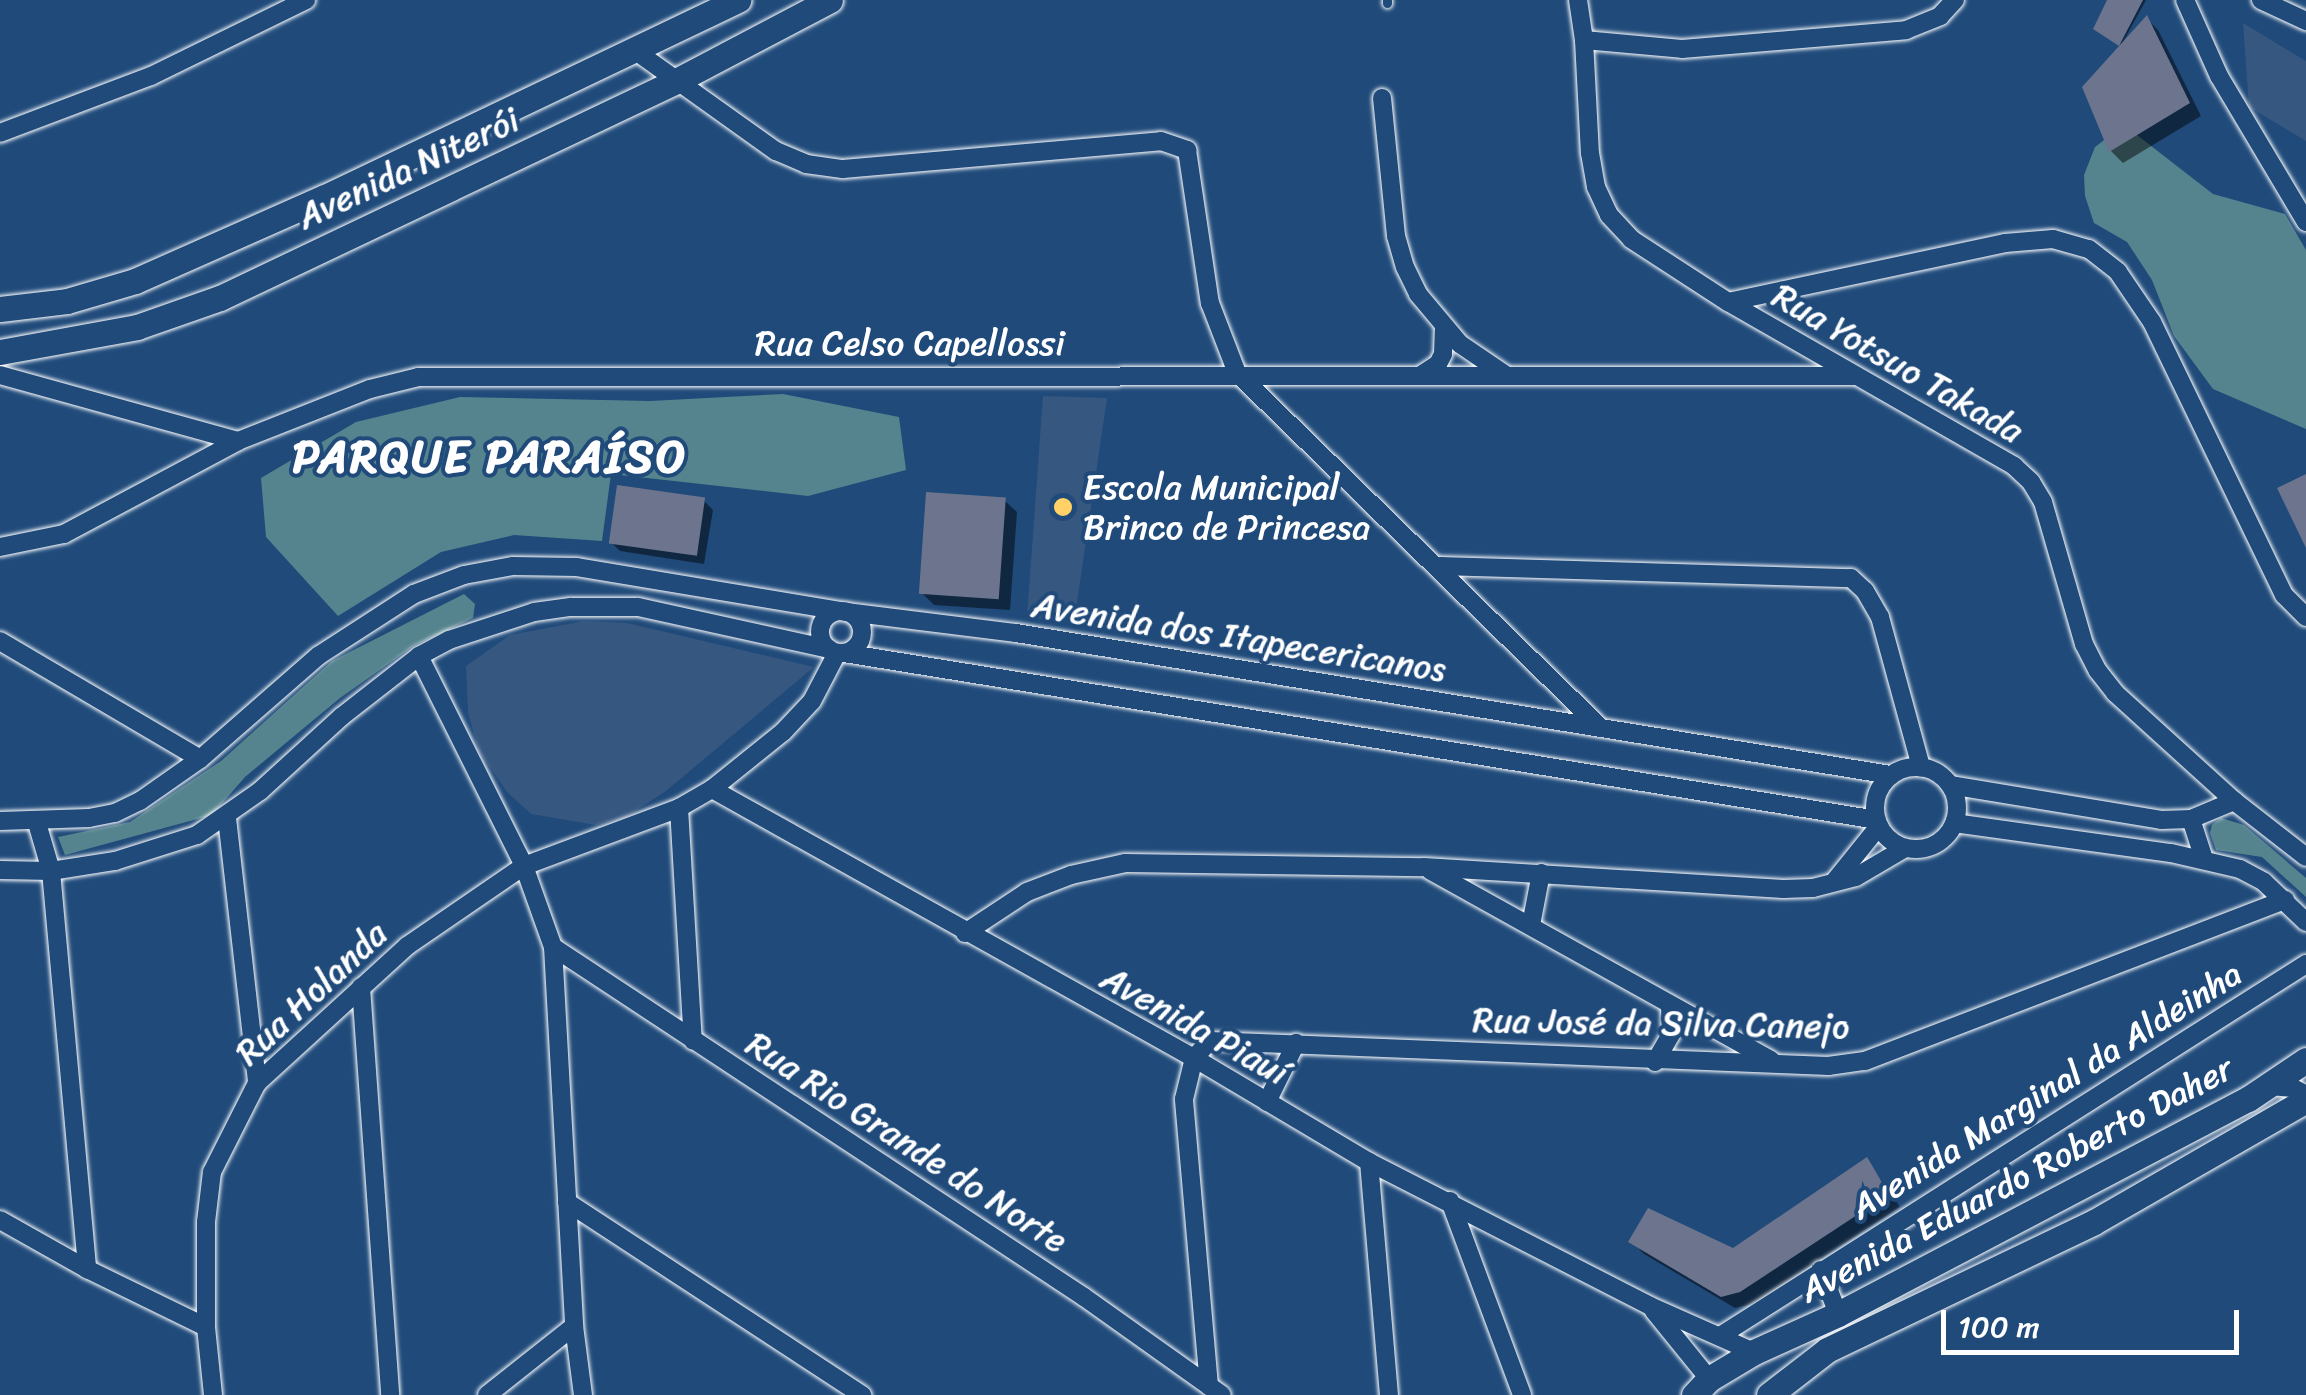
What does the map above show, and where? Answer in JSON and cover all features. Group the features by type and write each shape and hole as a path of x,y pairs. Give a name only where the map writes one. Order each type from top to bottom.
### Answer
{"main road":[{"name":"Avenida Niterói","path":"0,309 67,301 135,281 325,197 636,52 738,0"},
{"name":"Avenida Niterói","path":"0,352 137,327 220,298 343,236 674,82 830,0"},
{"path":"325,197 343,236"},
{"name":"Avenida Eduardo Roberto Daher","path":"1708,1390 1754,1352 1838,1314 2270,1086 2306,1060"},
{"name":"Avenida Eduardo Roberto Daher","path":"1772,1392 1827,1350 2094,1222 2306,1098"},
{"path":"1754,1352 1768,1364 1772,1392"}],"street":[{"path":"0,133 152,76 306,0"},
{"name":"Rua Yotsuo Takada","path":"1578,0 1590,152 1596,187 1608,215 1631,239 1728,302 2014,466 2031,482 2042,502 2084,644 2098,671 2115,694 2234,800"},
{"path":"1584,40 1682,48 1906,30 1940,16 1955,0"},
{"path":"2185,0 2220,76 2306,222"},
{"path":"2260,0 2306,21"},
{"path":"636,52 776,151 806,164 843,168 1175,142 1186,150 1210,303 1237,373 1440,566 1601,728"},
{"path":"1382,98 1396,236 1418,294 1460,344 1508,376"},
{"path":"1728,302 2005,243 2053,239 2089,248 2118,272 2152,322 2284,595 2306,617"},
{"path":"1418,376 1438,364 1444,354 1444,326"},
{"path":"0,376 238,442"},
{"name":"Rua Celso Capellossi","path":"0,547 64,534 238,442 370,389 434,376 1855,376"},
{"name":"Avenida dos Itapecericanos","path":"0,821 37,822 115,813 200,758 318,656 414,594 464,574 513,566 577,567 846,612 1016,633 1890,776"},
{"path":"1440,566 1852,578 1865,590 1880,617 1922,767 1950,785 2161,820 2191,818 2234,800 2306,857"},
{"path":"0,870 51,871 150,854 226,818 382,682 419,656 503,621 571,606 656,610 837,652 1878,823 1906,848"},
{"path":"846,612 857,618 862,630 856,648 837,652 821,637 823,623 832,613 846,612"},
{"path":"0,641 200,758"},
{"name":"Rua Holanda","path":"213,1395 206,1327 206,1222 212,1172 257,1084 407,946 524,866 678,808 712,789 783,732 812,701 837,652"},
{"path":"419,656 524,866 553,947 574,1326 583,1395"},
{"path":"1834,882 1878,823 1877,796 1890,776 1922,767"},
{"path":"966,933 1027,892 1071,875 1124,863 1424,866 1783,889 1834,882 1878,866 1906,848 1940,842 1957,810 1950,785"},
{"name":"Avenida Piauí","path":"712,789 1194,1058 1369,1162 1450,1200 1650,1306 1754,1352"},
{"path":"678,808 693,1040"},
{"path":"226,818 257,1084"},
{"path":"2191,818 2204,860"},
{"path":"37,822 51,871 86,1269"},
{"path":"1954,822 2204,860 2240,869 2285,900 2306,922"},
{"path":"1424,866 1776,1063"},
{"path":"1531,925 1541,873"},
{"name":"Rua José da Silva Canejo","path":"1194,1058 1210,1041 1655,1062 1828,1066 1865,1061 2285,900"},
{"name":"Rua Rio Grande do Norte","path":"553,947 1084,1296 1216,1391"},
{"name":"Avenida Marginal da Aldeinha","path":"1720,1336 2306,964"},
{"path":"361,986 390,1395"},
{"path":"1655,1062 1671,1034 1670,1005"},
{"path":"1267,1102 1296,1043"},
{"path":"1194,1058 1184,1099 1216,1391"},
{"path":"2270,1086 2293,1088 2306,1098"},
{"path":"1369,1162 1389,1395"},
{"path":"1450,1200 1522,1395"},
{"path":"567,1202 862,1395"},
{"path":"0,1220 86,1269 206,1327"},
{"path":"1822,1270 1838,1314"},
{"name":"Avenida Piauí","path":"1650,1306 1708,1390"},
{"path":"487,1395 574,1326"}],"shaded area":[{"path":"2243,23 2306,61 2306,141 2249,107"},
{"name":"Escola Municipal Brinco de Princesa","path":"1043,396 1107,398 1074,623 1027,617"},
{"path":"584,621 627,623 814,667 666,791 626,817 596,825 531,814 507,792 479,751 468,713 466,666 510,635"}],"green space":[{"path":"2124,125 2213,194 2285,214 2306,250 2306,429 2213,389 2174,336 2152,280 2127,242 2094,223 2085,196 2084,175 2095,147"},
{"path":"783,394 899,417 906,470 808,496 611,474 602,541 514,535 441,552 338,616 266,537 261,478 356,422 460,397 650,401"},
{"path":"464,594 475,604 473,618 415,645 340,698 245,777 212,815 65,855 58,837 130,822 221,761 332,661"},
{"path":"2221,818 2244,825 2306,878 2306,897 2262,857 2216,850 2210,833 2212,825"}],"building":[{"path":"2107,0 2143,0 2119,46 2093,29"},
{"path":"2147,15 2190,103 2109,152 2082,87"},
{"path":"2306,474 2306,548 2277,488"},
{"path":"617,485 705,497 697,556 609,543"},
{"path":"926,492 1006,498 999,599 919,594"},
{"path":"1867,1157 1889,1194 1740,1292 1721,1297 1628,1242 1648,1208 1733,1248"}],"place":[{"name":"Escola Municipal Brinco de Princesa","path":"1063,507"}],"district":[{"name":"PARQUE PARAÍSO","path":"490,458"}]}
